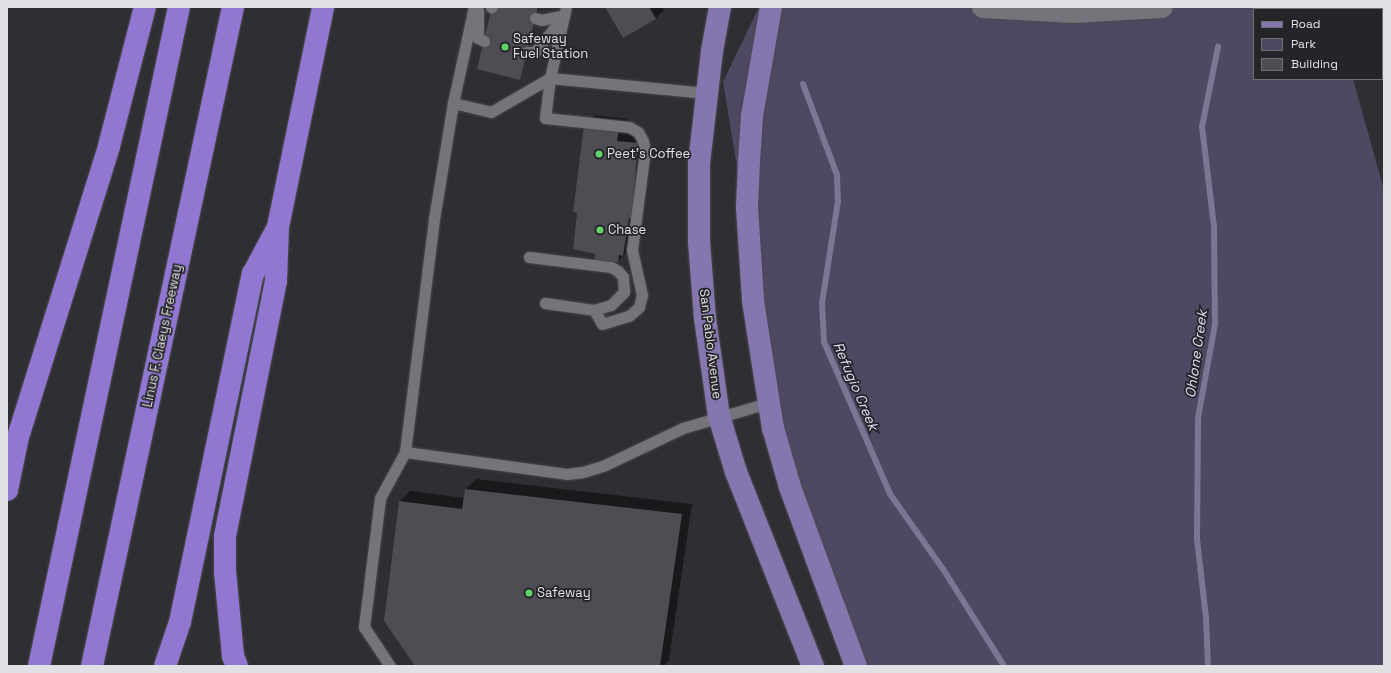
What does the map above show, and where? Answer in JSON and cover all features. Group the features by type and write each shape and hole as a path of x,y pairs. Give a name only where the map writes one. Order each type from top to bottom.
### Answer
{"highway":[{"path":"7,490 18,437 115,125 145,7"},
{"path":"39,666 179,7"},
{"name":"Linus F. Claeys Freeway","path":"92,666 233,7"},
{"path":"237,666 231,641 225,536 276,281 278,227 323,7"},
{"path":"165,666 180,622 253,274 278,227"},
{"path":"7,458 18,437"}],"main road":[{"name":"San Pablo Avenue","path":"720,7 706,93 699,163 699,242 705,318 719,416 736,472 813,666"},
{"path":"771,7 752,116 747,207 753,301 768,403 790,487 856,666"}],"street":[{"path":"983,7 1091,9 1162,7"}],"lane":[{"path":"390,666 364,627 380,498 405,452 434,219 453,103 474,7"},
{"path":"478,7 478,38 484,41"},
{"path":"535,18 541,20 563,9"},
{"path":"527,52 535,52 563,9"},
{"path":"563,9 550,78 545,118 629,127 638,132 643,141 645,150 632,250 642,295 638,307 630,316 602,324 594,310"},
{"path":"453,103 491,112 550,78 706,93"},
{"path":"529,257 611,267 618,271 623,277 624,292 611,305 594,310 545,303"},
{"path":"405,452 567,474 603,466 683,428 719,416 768,403"}],"green space":[{"path":"759,7 1334,7 1253,8 1253,80 1353,80 1384,190 1384,666 857,666 804,523 769,361 723,82"}],"building":[{"name":"Safeway Fuel Station","path":"492,7 538,7 520,80 477,69"},
{"path":"605,7 649,7 656,19 623,38"},
{"path":"584,125 619,129 617,141 638,143 632,219 629,218 623,256 619,255 618,262 595,260 595,254 573,249 577,213 573,212"},
{"name":"Safeway","path":"465,489 682,514 660,666 415,666 384,621 399,501 462,509"}],"waterway":[{"name":"Ohlone Creek","path":"1208,666 1206,618 1197,539 1198,418 1215,324 1214,227 1202,127 1218,47"},
{"name":"Refugio Creek","path":"803,84 837,175 838,201 822,303 824,342 890,494 943,569 1004,666"}],"place":[{"name":"Safeway Fuel Station","path":"505,47"},
{"name":"Peet's Coffee","path":"599,154"},
{"name":"Chase","path":"600,230"},
{"name":"Safeway","path":"529,593"}]}
